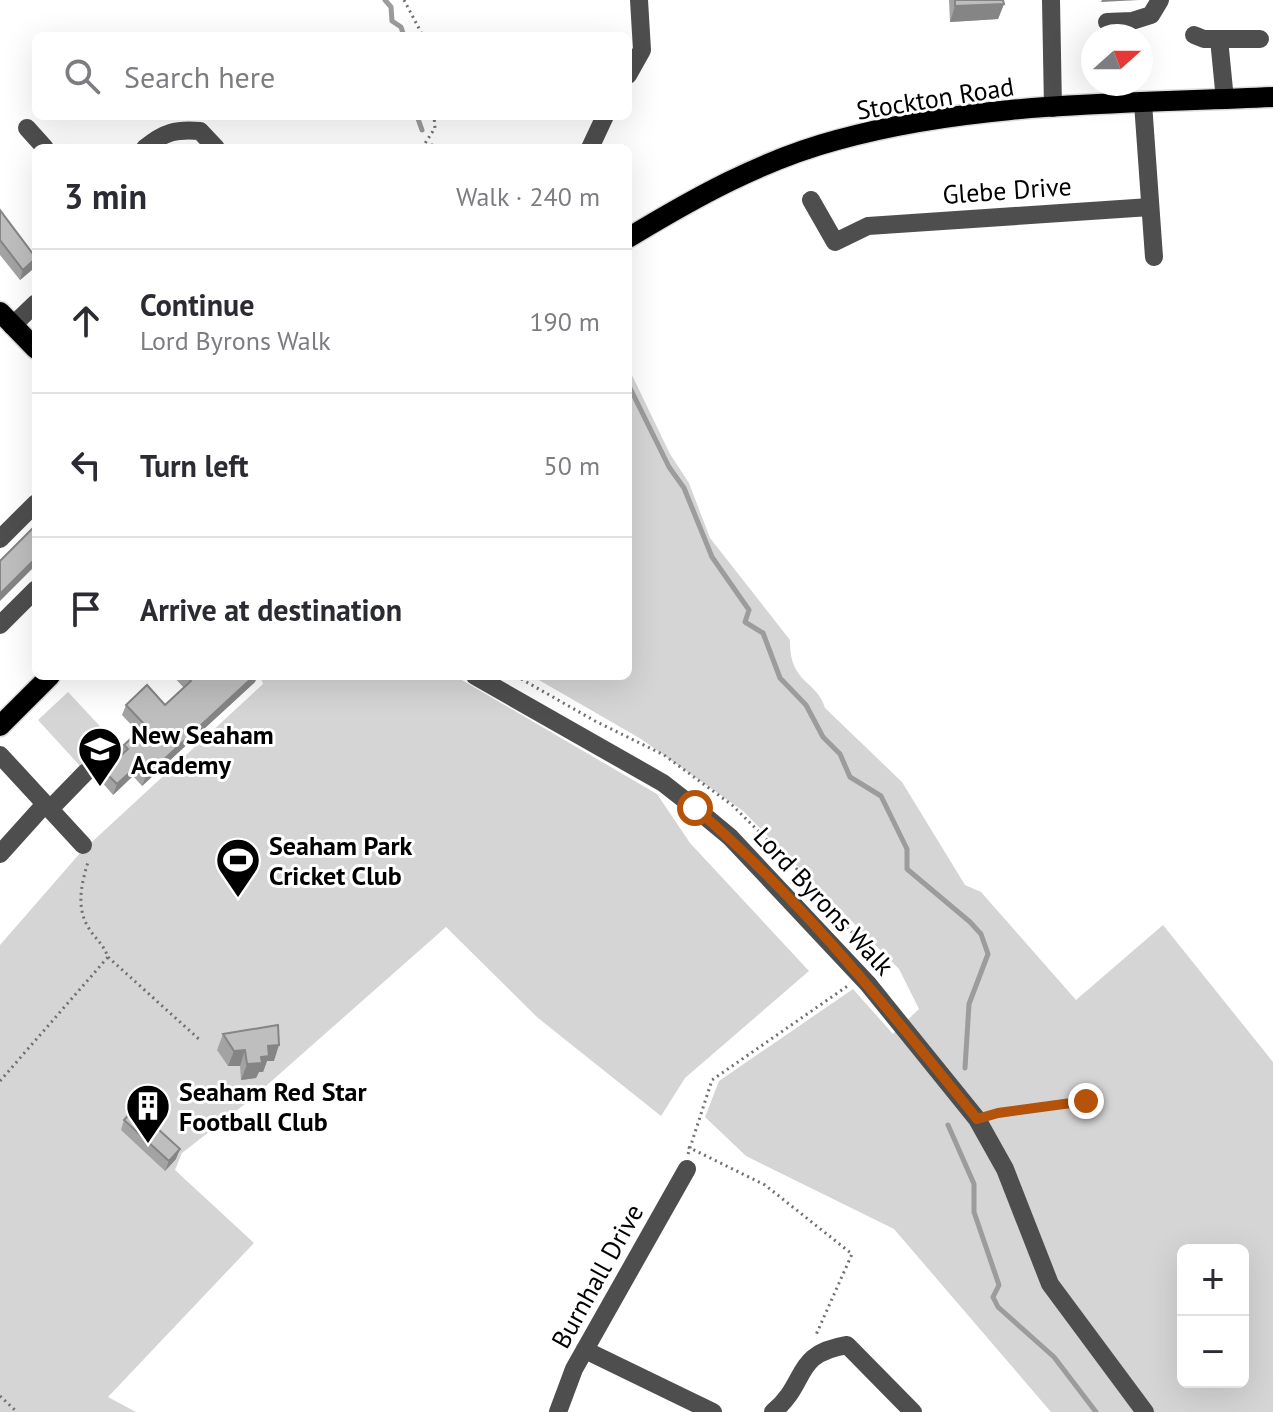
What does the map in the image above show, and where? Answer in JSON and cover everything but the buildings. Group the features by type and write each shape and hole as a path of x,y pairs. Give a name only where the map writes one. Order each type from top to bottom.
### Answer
{"main road":[{"name":"Stockton Road","path":"632,234 740,174 837,140 939,119 1053,108 1273,97"},
{"path":"6,319 32,345"},
{"path":"0,726 46,680"}],"street":[{"path":"632,68 642,50 639,0"},
{"path":"1051,0 1053,108"},
{"path":"1107,22 1132,21 1151,15 1160,0"},
{"path":"1194,35 1219,39 1260,39"},
{"path":"1219,39 1225,100"},
{"path":"1143,103 1154,257"},
{"path":"592,144 603,120"},
{"path":"27,128 41,144"},
{"path":"150,144 162,134 178,129 200,131 212,144"},
{"name":"Glebe Drive","path":"811,200 835,242 868,226 1150,207"},
{"path":"6,319 32,305"},
{"path":"0,539 32,507"},
{"path":"0,625 32,593"},
{"name":"Lord Byrons Walk","path":"482,680 663,783 695,808 730,837 868,984 977,1119 1005,1169 1050,1284 1145,1412"},
{"path":"0,755 83,845"},
{"path":"0,854 86,772"},
{"name":"Burnhall Drive","path":"558,1412 585,1350 687,1169"},
{"path":"773,1412 788,1400 809,1358 847,1345 913,1412"},
{"path":"585,1350 713,1412"}],"path":[{"path":"404,0 421,32"},
{"path":"425,144 435,128 434,120"},
{"path":"83,845 90,853 80,907 87,927 103,943 108,957 201,1041"},
{"path":"0,1081 108,957"},
{"path":"687,1169 688,1147 712,1080 853,982 862,988 868,984"},
{"path":"977,1119 998,1113 1086,1101"},
{"path":"688,1147 765,1185 852,1254 811,1346 815,1354"},
{"path":"0,1396 17,1412"}],"shaded area":[{"path":"632,375 670,454 689,483 710,538 790,640 794,665 825,708 902,782 965,885 981,892 1076,1000 1163,925 1273,1062 1273,1412 1051,1412 894,1229 746,1156 705,1117 719,1081 853,989 893,1034 919,1009 899,969 743,811 641,739 539,680 632,680"},
{"path":"262,680 462,680 657,794 690,843 809,971 685,1078 661,1116 538,1018 446,927 250,1100 182,1153 175,1170 254,1243 108,1397 136,1412 0,1412 0,945 81,852 263,684"},
{"path":"68,692 111,738 80,766 38,720"}],"waterway":[{"path":"385,0 391,7 392,21 403,32"},
{"path":"418,120 422,130"},
{"path":"632,392 669,467 684,488 712,557 749,610 745,622 763,633 780,678 806,705 823,737 840,754 850,777 881,796 907,849 907,869 981,934 988,954 969,1004 965,1068"},
{"path":"948,1125 974,1184 974,1212 999,1285 993,1297 998,1307 1054,1357 1096,1412"}],"place":[{"name":"New Seaham Academy","path":"100,788"},
{"name":"Seaham Park Cricket Club","path":"238,899"},
{"name":"Seaham Red Star Football Club","path":"148,1145"}],"route":[{"path":"695,808 730,837 868,984 977,1119 998,1113 1086,1101"}]}
